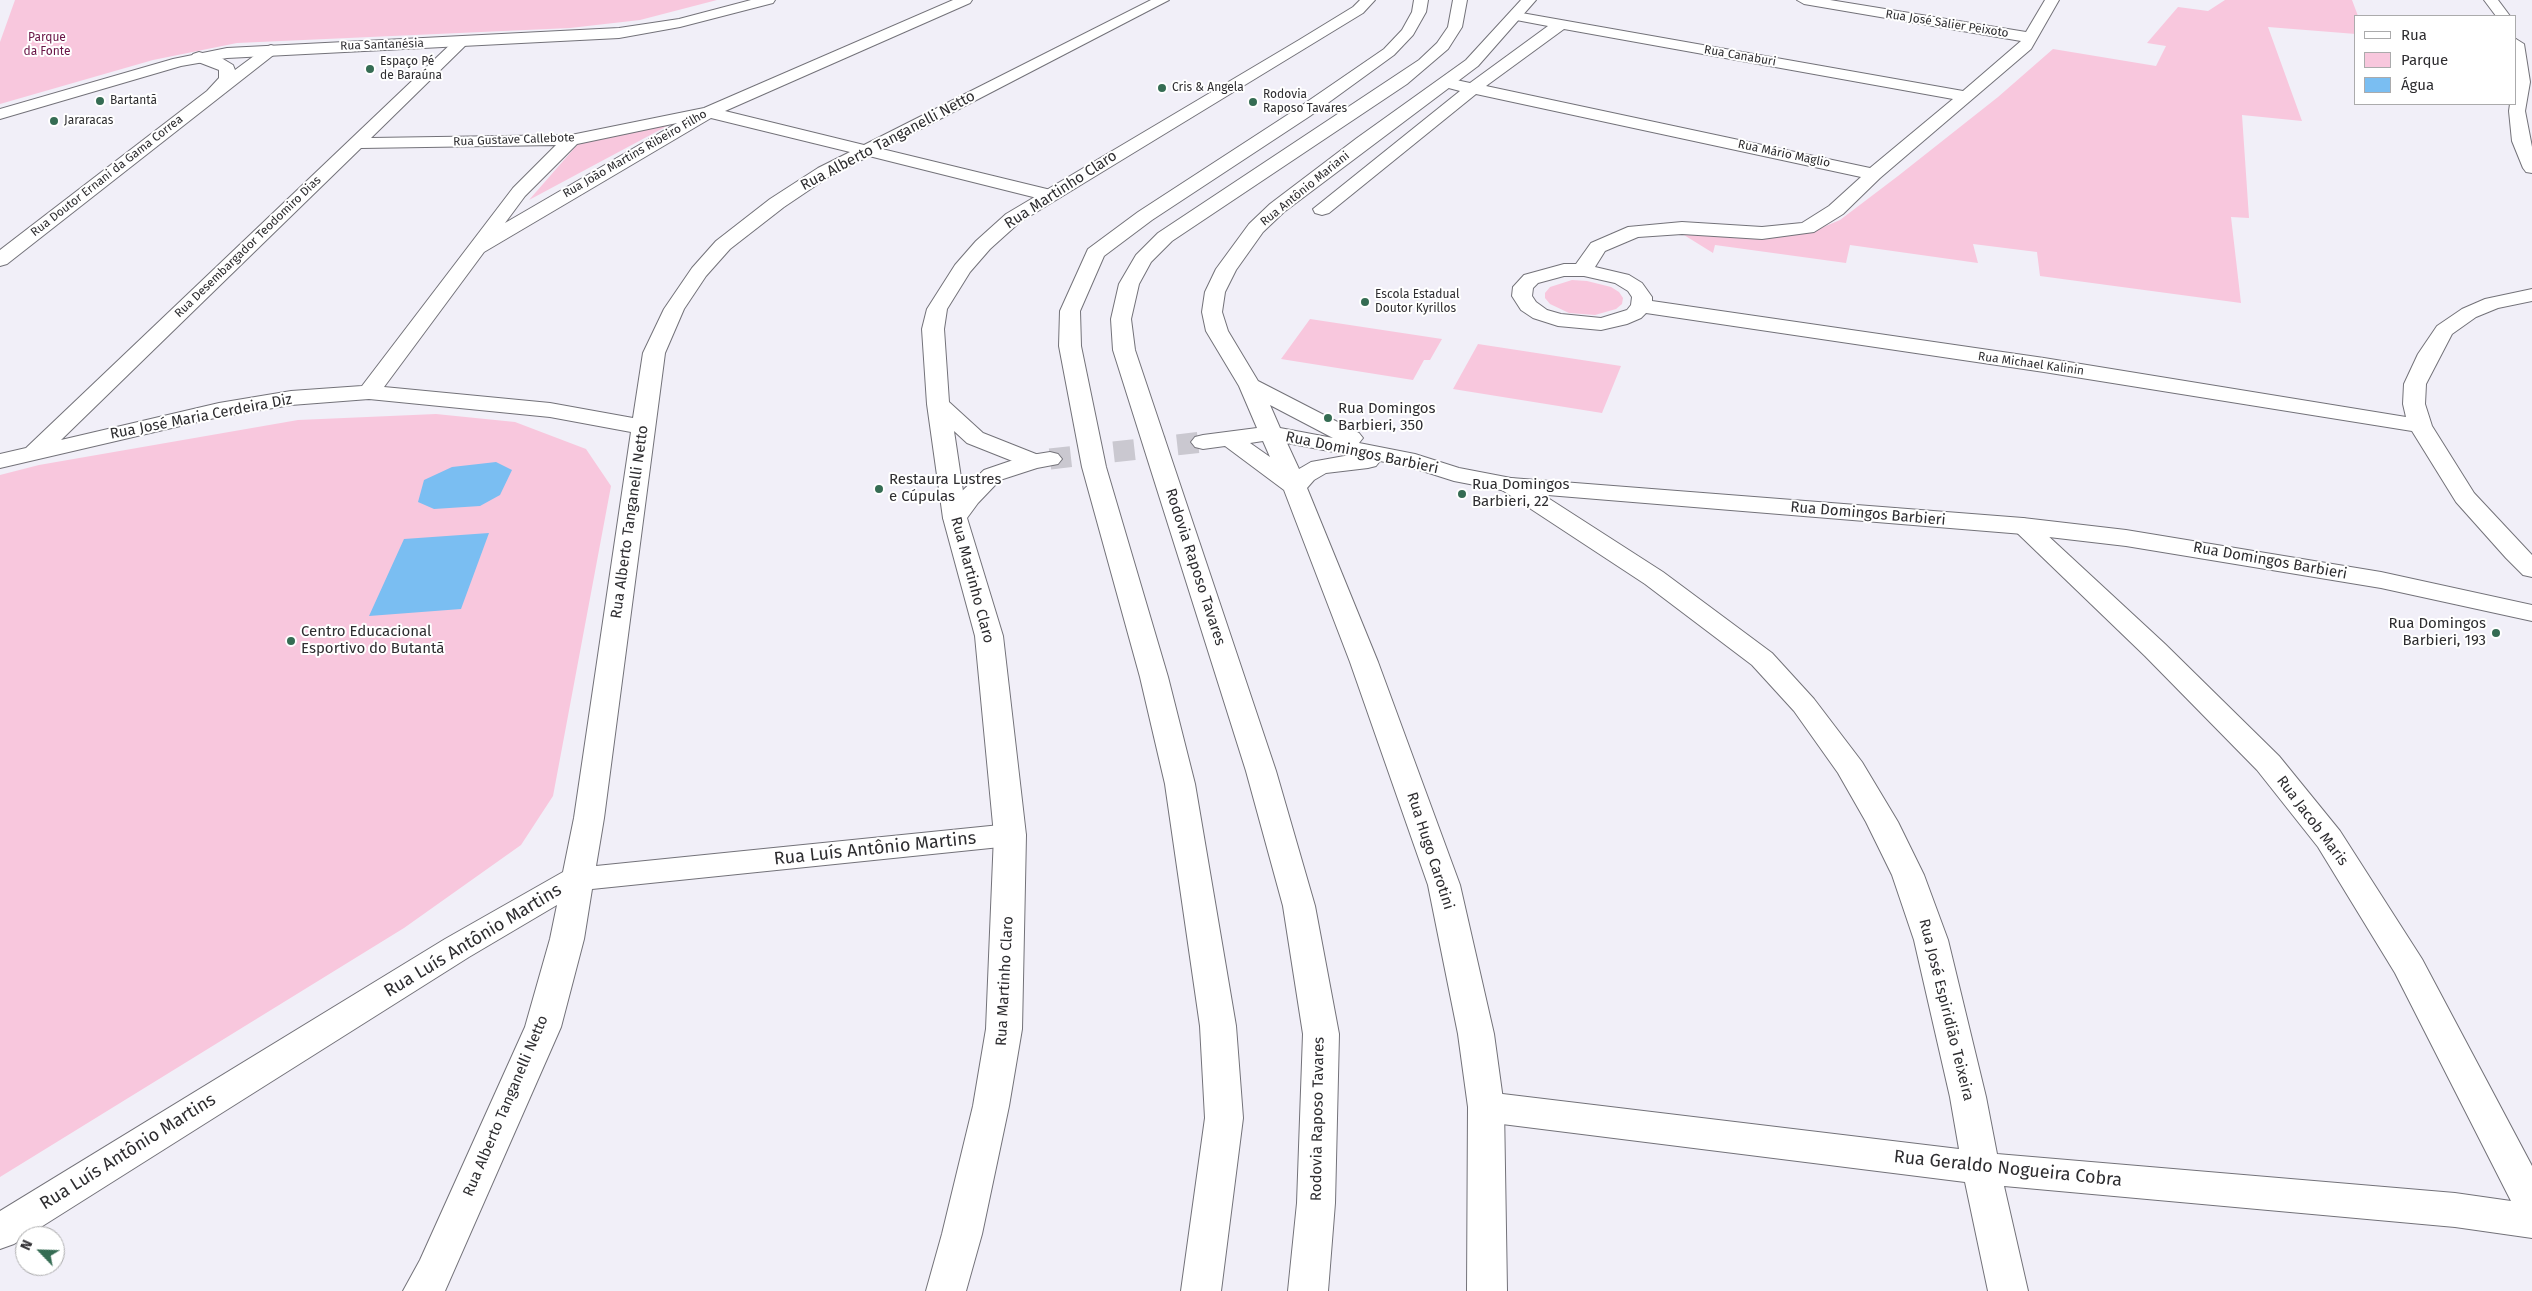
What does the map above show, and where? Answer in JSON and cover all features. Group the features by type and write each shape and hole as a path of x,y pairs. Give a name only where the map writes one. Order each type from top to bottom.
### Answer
{"main road":[{"name":"Rua Santanésia","path":"0,114 199,57 271,50 589,36 637,31 680,23 768,0"},
{"name":"Rua João Martins Ribeiro Filho","path":"369,392 438,303 475,250 558,199 709,112 965,0"},
{"name":"Rua Alberto Tanganelli Netto","path":"423,1291 542,1027 567,939 576,879 589,818 654,353 674,309 699,272 723,244 777,203 824,172 1162,0"},
{"name":"Rua Martinho Claro","path":"946,1291 962,1234 991,1106 1004,1029 1010,835 989,636 955,518 938,404 933,329 937,309 962,269 983,244 1012,218 1358,10 1368,0"},
{"path":"1201,1291 1224,1118 1218,1026 1180,784 1154,677 1094,467 1070,346 1070,311 1095,253 1145,216 1320,101 1389,52 1408,32 1420,12 1421,0"},
{"name":"Rodovia Raposo Tavares","path":"1308,1291 1316,1202 1320,1034 1299,906 1261,770 1124,350 1121,318 1129,284 1143,259 1166,237 1402,81 1426,63 1443,46 1455,26 1460,0"},
{"name":"Rua Antônio Mariani","path":"1271,433 1250,386 1228,354 1217,331 1212,312 1215,292 1226,269 1256,228 1277,208 1363,142 1472,63 1530,0"},
{"name":"Rua José Salier Peixoto","path":"1804,0 2032,38"},
{"path":"1584,270 1588,259 1598,247 1635,231 1682,228 1762,233 1807,228 1836,210 1874,174 1964,96 1995,74 2026,46 2052,0"},
{"path":"2491,0 2502,15"},
{"name":"Rua Canaburi","path":"1516,16 1964,96"},
{"name":"Rua Antônio Mariani","path":"1322,209 1472,89 1561,24"},
{"name":"Rua Desembargador Teodomiro Dias","path":"35,452 461,42"},
{"name":"Rua Doutor Ernani da Gama Correa","path":"0,260 271,50"},
{"path":"2517,50 2522,82 2517,111 2520,141 2532,168"},
{"name":"Rua Doutor Ernani da Gama Correa","path":"199,57 217,62 227,68 227,79 215,92"},
{"name":"Rua Mário Maglio","path":"1446,83 1874,174"},
{"name":"Rua Gustave Callebote","path":"356,143 571,140 709,112 1049,195"},
{"path":"607,133 626,137 638,145 640,152"},
{"path":"475,250 519,192 571,140"},
{"path":"519,192 538,199 558,199"},
{"path":"1584,270 1622,279 1635,287 1642,296 1642,306 1634,314 1620,320 1601,324 1579,324 1540,314 1528,306 1522,296 1523,287 1531,279 1546,274 1584,270"},
{"path":"2532,295 2492,303 2470,313 2444,330 2428,354 2415,384 2414,404 2420,426 2465,497 2514,553 2532,569"},
{"name":"Rua Michael Kalinin","path":"1642,306 2044,365 2332,410 2420,426"},
{"path":"1250,386 1352,439 1415,462 1334,464 1319,467 1306,474 1295,487 1229,438 1245,412 1250,386"},
{"name":"Rua José Maria Cerdeira Diz","path":"0,461 218,410 291,398 369,392 550,410 643,427"},
{"path":"938,404 975,438 1041,460 992,475 969,498 955,518"},
{"name":"Rua Domingos Barbieri","path":"1203,442 1271,433 1415,462 1454,474 1511,485 2023,526 2126,538 2272,560 2381,580 2532,613"},
{"name":"Rua Hugo Carotini","path":"1271,433 1295,487 1364,662 1444,885 1476,1034 1486,1107 1487,1291"},
{"name":"Rua José Espiridião Teixeira","path":"1511,485 1654,578 1762,659 1804,705 1851,769 1882,822 1908,875 1931,940 1968,1097 1981,1168 2008,1291"},
{"name":"Rua Jacob Maris","path":"2023,526 2155,650 2268,763 2329,839 2410,968 2532,1204"},
{"name":"Rua Luís Antônio Martins","path":"0,1232 457,948 576,879 1010,835"},
{"name":"Rua Geraldo Nogueira Cobra","path":"1486,1107 1981,1168 2455,1210 2532,1221"}],"green space":[{"name":"Parque da Fonte","path":"15,0 717,0 640,20 570,28 237,43 153,60 0,104 0,42"},
{"path":"2225,0 2352,0 2358,15 2354,15 2354,34 2268,27 2302,121 2242,115 2249,218 2231,217 2241,303 2040,276 2037,252 1973,244 1978,263 1850,245 1846,263 1715,245 1713,253 1684,235 1765,237 1809,233 1840,220 1998,97 2053,49 2156,66 2166,46 2147,43 2178,7 2208,11"},
{"path":"669,125 529,200 578,144"},
{"path":"1572,280 1587,281 1611,287 1619,292 1623,298 1622,304 1616,309 1595,315 1569,313 1550,304 1545,298 1545,293 1550,287"},
{"path":"1310,319 1442,339 1430,360 1424,360 1413,380 1281,359"},
{"path":"1478,344 1621,366 1602,413 1453,389"},
{"name":"Centro Educacional Esportivo do Butantã","path":"436,414 515,422 586,449 611,486 553,796 521,845 404,928 0,1177 0,475 39,465 298,420"}],"water":[{"path":"496,462 512,470 500,495 480,506 434,509 418,502 424,480 452,467"},
{"path":"489,533 461,609 369,616 404,539"}],"tunnel":[{"path":"1050,459 1203,442"}],"place":[{"name":"Espaço Pé de Baraúna","path":"370,69"},
{"name":"Cris & Angela","path":"1162,88"},
{"name":"Bartantã","path":"100,101"},
{"name":"Rodovia Raposo Tavares","path":"1253,102"},
{"name":"Jararacas","path":"54,121"},
{"name":"Escola Estadual Doutor Kyrillos","path":"1365,302"},
{"name":"Rua Domingos Barbieri, 350","path":"1328,418"},
{"name":"Restaura Lustres e Cúpulas","path":"879,489"},
{"name":"Rua Domingos Barbieri, 22","path":"1462,494"},
{"name":"Rua Domingos Barbieri, 193","path":"2496,633"},
{"name":"Centro Educacional Esportivo do Butantã","path":"291,641"}]}
